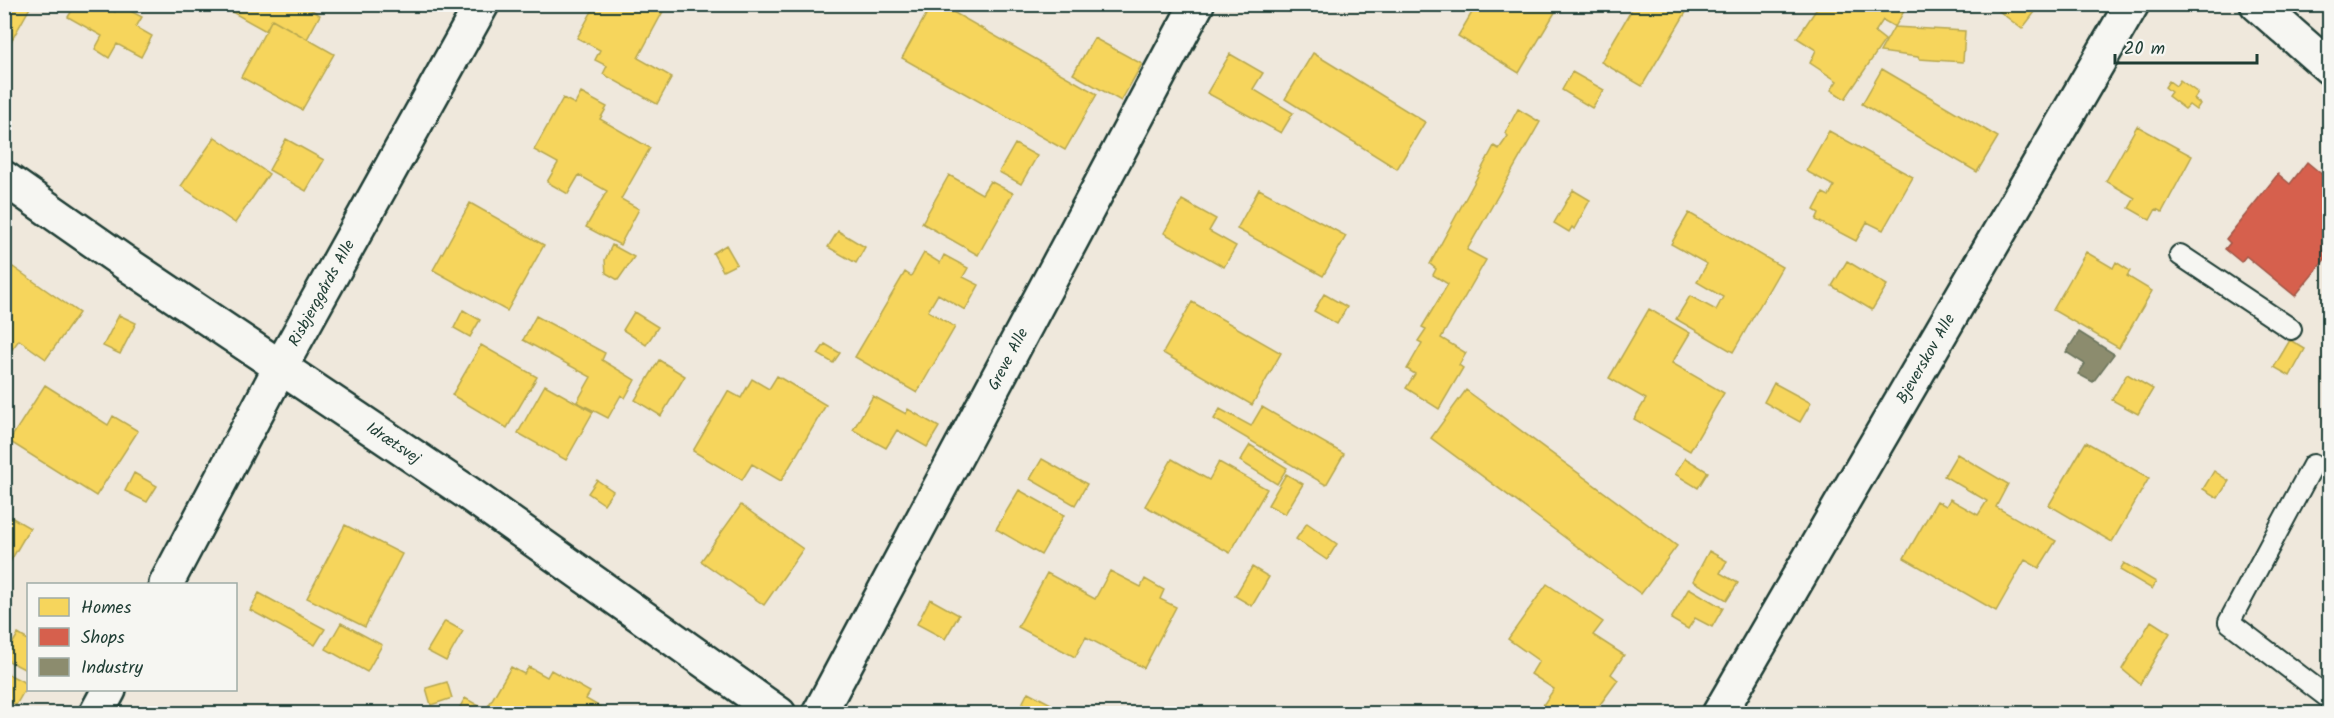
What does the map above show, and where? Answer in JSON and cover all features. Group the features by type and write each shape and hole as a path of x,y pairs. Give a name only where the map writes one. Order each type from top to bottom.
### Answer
{"street":[{"name":"Risbjerggårds Alle","path":"167,583 281,366 482,4"},
{"name":"Greve Alle","path":"819,714 1197,4"},
{"name":"Bjeverskov Alle","path":"1726,711 2132,4"},
{"path":"2257,4 2330,68"},
{"name":"Idrætsvej","path":"4,178 124,262 468,493 779,714"},
{"path":"96,714 108,691"}],"lane":[{"path":"2180,255 2291,329"},
{"path":"2313,465 2229,622 2330,699"}],"building: Homes":[{"path":"4,4 32,4 4,54"},
{"path":"76,4 105,4 104,6 115,12 119,5 142,17 136,27 152,36 141,57 117,44 109,58 95,49 102,36 68,17"},
{"path":"236,4 302,4 320,15 307,39 272,19 266,31 232,12"},
{"path":"596,4 667,4 638,58 672,77 657,104 603,74 607,66 595,60 600,50 577,38"},
{"path":"932,4 939,4 1097,94 1065,150 902,58"},
{"path":"1477,4 1560,4 1519,73 1458,36"},
{"path":"1635,4 1691,4 1642,86 1601,62"},
{"path":"1820,4 1908,4 1895,27 1883,20 1875,32 1885,40 1845,99 1831,90 1837,81 1810,63 1816,50 1797,38"},
{"path":"1990,4 2041,4 2022,29"},
{"path":"272,19 334,54 302,110 241,77"},
{"path":"1894,27 1965,31 1963,62 1919,59 1880,52"},
{"path":"1094,38 1142,64 1121,101 1073,74"},
{"path":"1313,53 1425,122 1397,169 1285,99"},
{"path":"1230,54 1263,73 1253,89 1293,113 1281,133 1207,93"},
{"path":"1882,69 1998,137 1977,172 1862,104"},
{"path":"1572,72 1604,90 1592,108 1562,90"},
{"path":"2180,80 2198,93 2194,99 2200,104 2196,110 2189,105 2185,109 2168,96 2171,92 2165,87 2169,81 2176,86"},
{"path":"581,93 607,107 600,119 650,148 621,199 639,209 620,245 586,227 607,191 579,175 568,194 547,182 558,163 534,150 563,98 575,104"},
{"path":"1518,109 1540,122 1467,250 1486,260 1441,338 1466,353 1459,365 1463,368 1439,409 1406,388 1415,374 1407,369 1422,343 1418,341 1426,329 1422,327 1448,284 1433,275 1436,269 1430,264 1494,146 1499,149 1508,136 1505,133"},
{"path":"2137,126 2192,156 2162,212 2156,209 2150,220 2129,208 2135,198 2106,181"},
{"path":"1829,131 1913,177 1883,230 1867,222 1856,241 1816,220 1819,213 1814,210 1823,193 1829,196 1834,186 1806,171"},
{"path":"215,137 269,174 235,223 181,186"},
{"path":"286,139 324,160 306,191 269,170"},
{"path":"1015,144 1037,156 1021,184 999,172"},
{"path":"949,175 982,194 990,181 1013,193 978,255 922,223"},
{"path":"1259,189 1346,236 1323,276 1237,229"},
{"path":"1573,190 1590,200 1574,229 1572,227 1569,232 1554,223"},
{"path":"1182,200 1216,219 1209,231 1236,246 1224,267 1164,233"},
{"path":"470,203 544,245 507,311 433,270"},
{"path":"1689,213 1782,267 1733,352 1676,319 1690,296 1716,310 1723,297 1697,282 1707,264 1671,244"},
{"path":"838,231 865,247 856,263 828,247"},
{"path":"612,245 634,257 618,280 606,273 605,260"},
{"path":"726,245 737,264 723,271 713,253"},
{"path":"2086,252 2113,268 2116,262 2130,271 2127,276 2152,291 2119,348 2053,310"},
{"path":"924,253 940,263 944,255 968,268 963,277 979,285 965,310 938,294 928,311 955,327 917,393 855,357 905,272 911,276"},
{"path":"1847,261 1887,285 1872,310 1832,286"},
{"path":"13,267 79,313 46,359 19,340 4,360 4,278"},
{"path":"1324,294 1347,307 1337,324 1314,311"},
{"path":"1192,302 1281,353 1252,405 1163,353"},
{"path":"1649,309 1690,333 1672,363 1724,393 1690,451 1634,419 1646,399 1609,378"},
{"path":"463,310 480,320 470,337 454,328"},
{"path":"634,312 658,327 646,345 623,330"},
{"path":"119,315 136,323 120,354 103,346"},
{"path":"536,316 605,353 602,360 635,380 625,398 621,395 608,418 577,402 591,377 523,340"},
{"path":"2290,340 2305,349 2290,376 2274,367"},
{"path":"825,344 840,353 833,363 818,354"},
{"path":"481,345 537,377 507,428 452,395"},
{"path":"659,360 685,376 661,416 635,400"},
{"path":"2127,374 2153,389 2138,414 2112,400"},
{"path":"777,376 826,405 781,481 752,464 742,480 693,451 728,391 741,398 752,379 769,389"},
{"path":"1774,383 1811,403 1800,422 1764,402"},
{"path":"45,385 108,425 113,416 138,431 96,496 9,441"},
{"path":"545,385 593,412 566,460 518,433"},
{"path":"1466,390 1677,546 1641,594 1431,438"},
{"path":"873,396 906,414 908,409 939,427 927,447 897,430 886,448 853,430"},
{"path":"1262,407 1344,454 1326,485 1214,419 1220,409 1251,426"},
{"path":"2086,442 2149,478 2112,542 2049,505"},
{"path":"1250,445 1287,468 1277,484 1240,461"},
{"path":"1957,454 2008,484 1996,507 2056,541 2039,568 2025,560 1996,611 1904,558 1937,501 1946,506 1950,499 1978,515 1987,501 1944,476"},
{"path":"1685,458 1708,472 1698,488 1675,474"},
{"path":"1042,459 1087,484 1075,505 1030,479"},
{"path":"1172,459 1209,480 1219,462 1267,489 1230,553 1145,506"},
{"path":"2214,471 2229,481 2218,498 2203,489"},
{"path":"134,473 157,486 147,502 125,491"},
{"path":"1286,474 1303,484 1285,514 1268,505"},
{"path":"597,480 613,491 604,504 588,493"},
{"path":"1019,490 1064,515 1041,555 996,529"},
{"path":"741,505 803,549 764,605 701,561"},
{"path":"4,513 30,528 4,572"},
{"path":"1307,523 1337,544 1327,560 1296,539"},
{"path":"345,525 402,554 365,627 307,598"},
{"path":"1709,551 1727,561 1720,573 1738,583 1727,600 1693,581"},
{"path":"2124,563 2156,582 2152,589 2120,570"},
{"path":"1252,567 1269,577 1252,606 1235,596"},
{"path":"1110,571 1141,587 1145,579 1164,590 1160,599 1176,607 1144,668 1086,637 1075,657 1018,627 1047,573 1095,599"},
{"path":"1547,584 1603,622 1593,635 1624,655 1611,674 1618,680 1593,714 1585,711 1584,714 1537,714 1554,689 1531,674 1539,661 1508,639"},
{"path":"1689,588 1723,608 1712,627 1695,618 1688,629 1671,619"},
{"path":"259,593 325,629 315,645 250,610"},
{"path":"930,599 959,615 945,639 917,624"},
{"path":"445,621 463,631 446,661 427,651"},
{"path":"2151,621 2170,633 2140,684 2122,669"},
{"path":"341,623 382,645 367,672 326,649"},
{"path":"18,634 27,639 27,670 7,660 4,662 4,643 11,646"},
{"path":"511,667 524,674 529,667 547,677 551,670 590,692 586,699 604,709 601,714 456,714 465,698 486,710"},
{"path":"4,672 27,684 16,705 4,698"},
{"path":"447,682 452,698 431,705 426,688"},
{"path":"1028,692 1070,714 1017,714"}],"building: Shops":[{"path":"2307,162 2330,181 2330,253 2295,296 2246,256 2241,262 2225,249 2230,243 2226,239 2278,174 2290,184"}],"building: Industry":[{"path":"2079,332 2114,354 2093,382 2078,374 2085,364 2066,352"}]}
